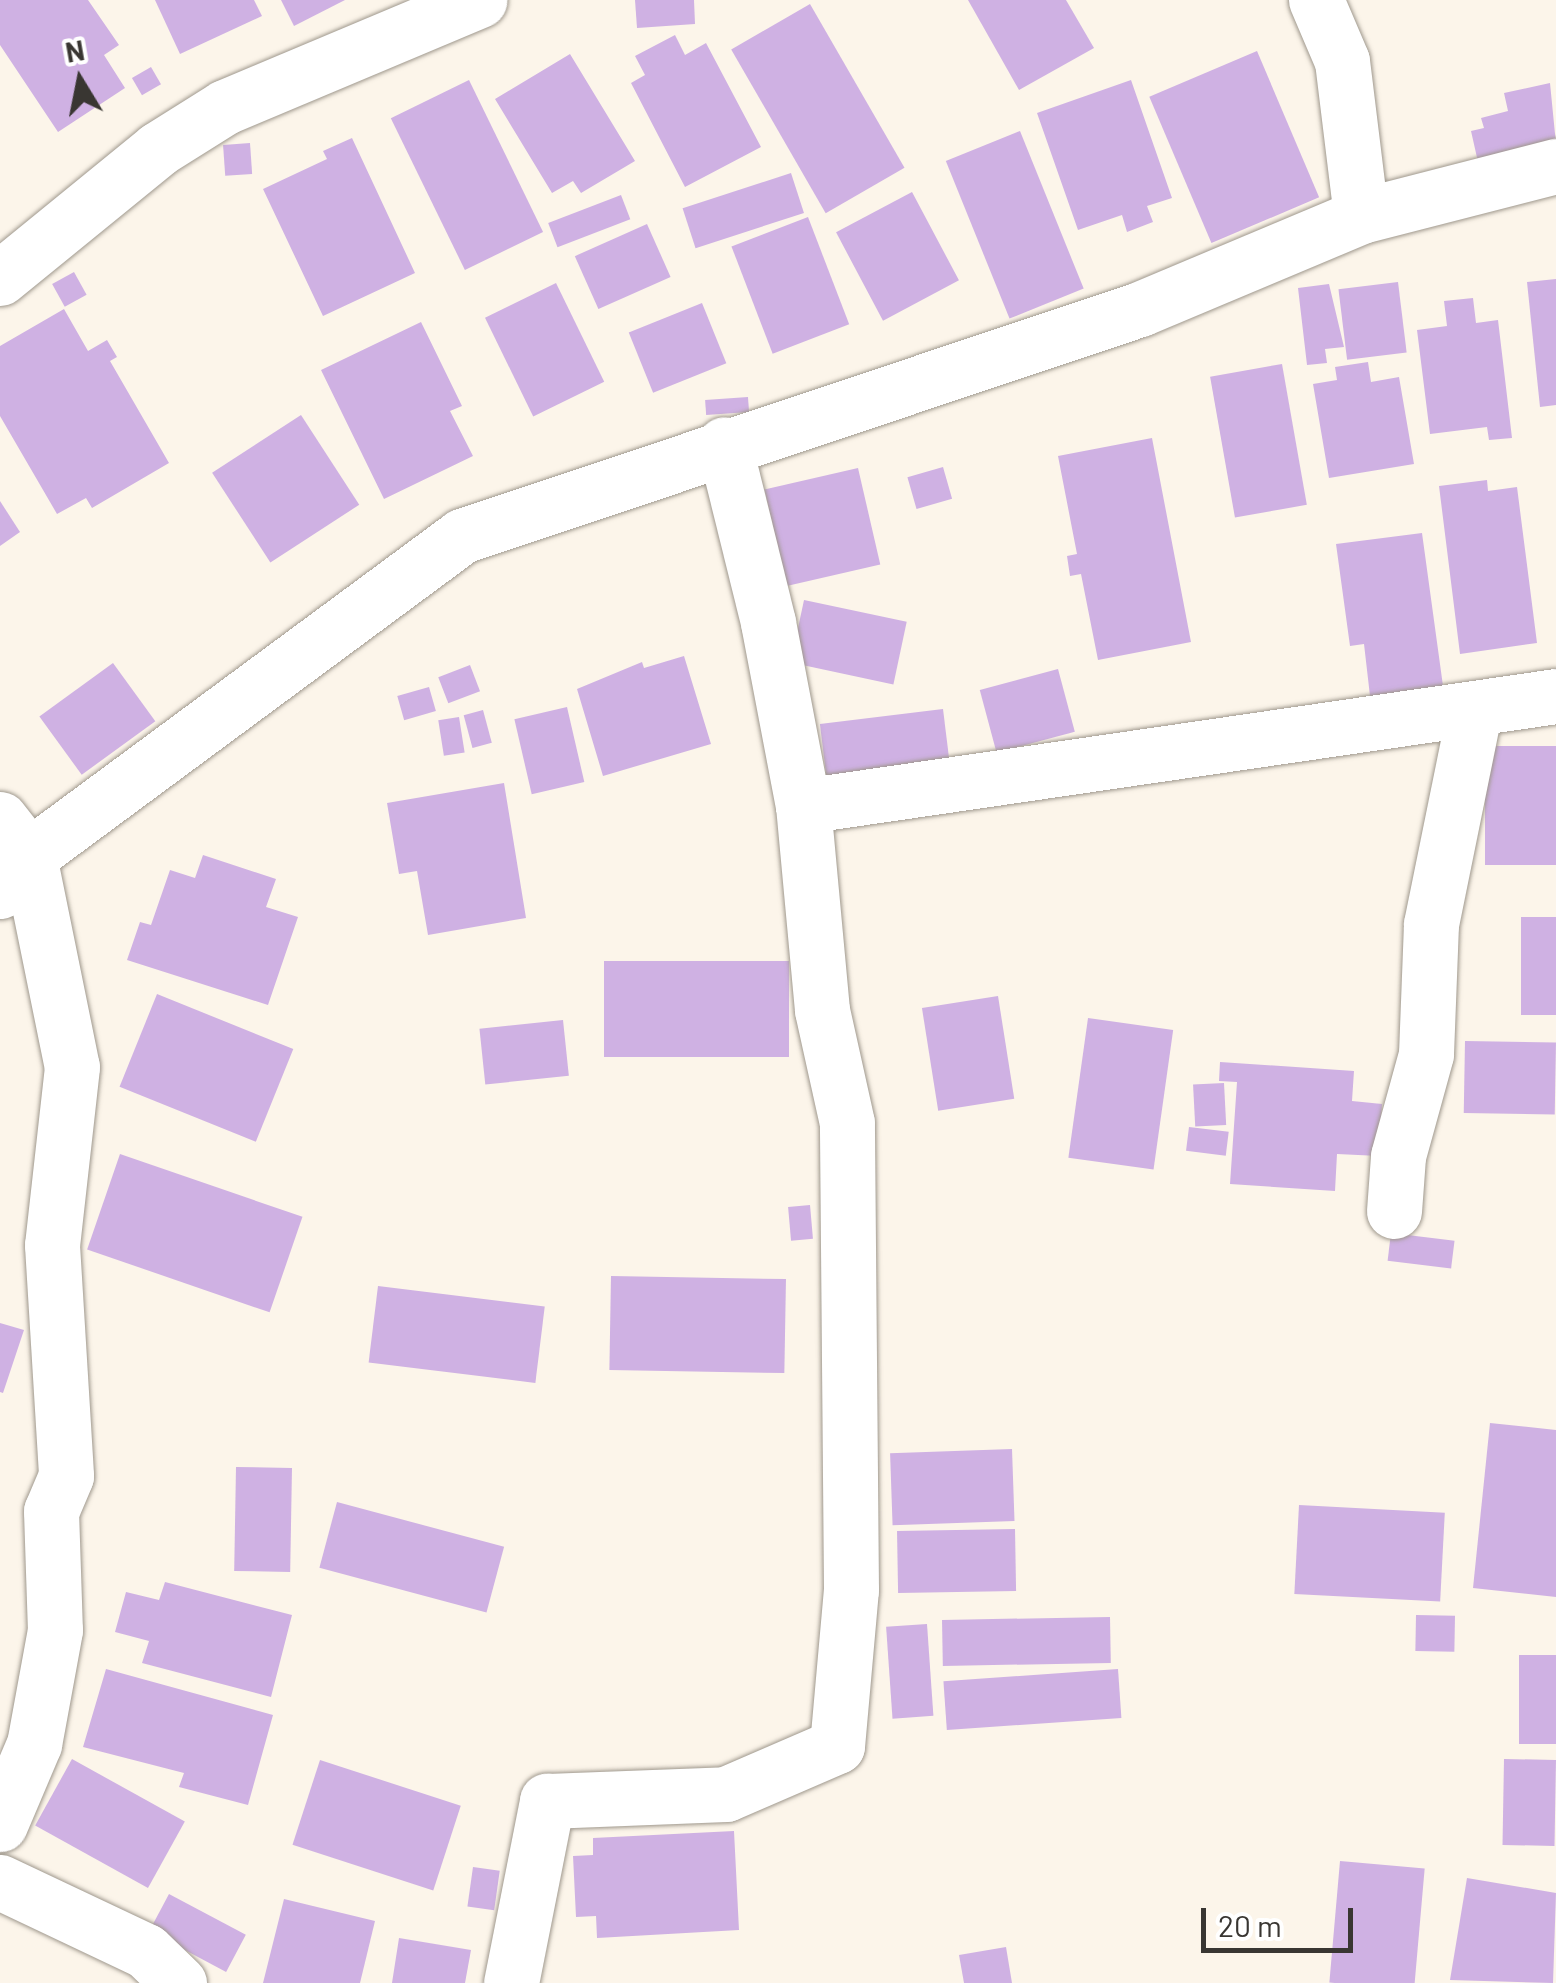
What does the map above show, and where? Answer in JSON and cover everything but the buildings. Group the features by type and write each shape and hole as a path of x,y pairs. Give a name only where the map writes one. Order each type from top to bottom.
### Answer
{"street":[{"path":"0,278 158,149 225,107 479,0"},
{"path":"1316,0 1342,61 1362,216"},
{"path":"0,1824 34,1744 58,1594 51,1511 66,1476 52,1245 72,1066 10,855 462,536 724,444 1140,309 1362,216 1556,166"},
{"path":"511,1983 547,1801 726,1794 837,1746 851,1590 847,1123 822,1010 803,806 724,444"},
{"path":"803,806 1358,723 1474,712 1556,696"},
{"path":"1394,1211 1398,1156 1426,1054 1431,924 1474,712"},
{"path":"0,1882 146,1950 179,1983"}]}
